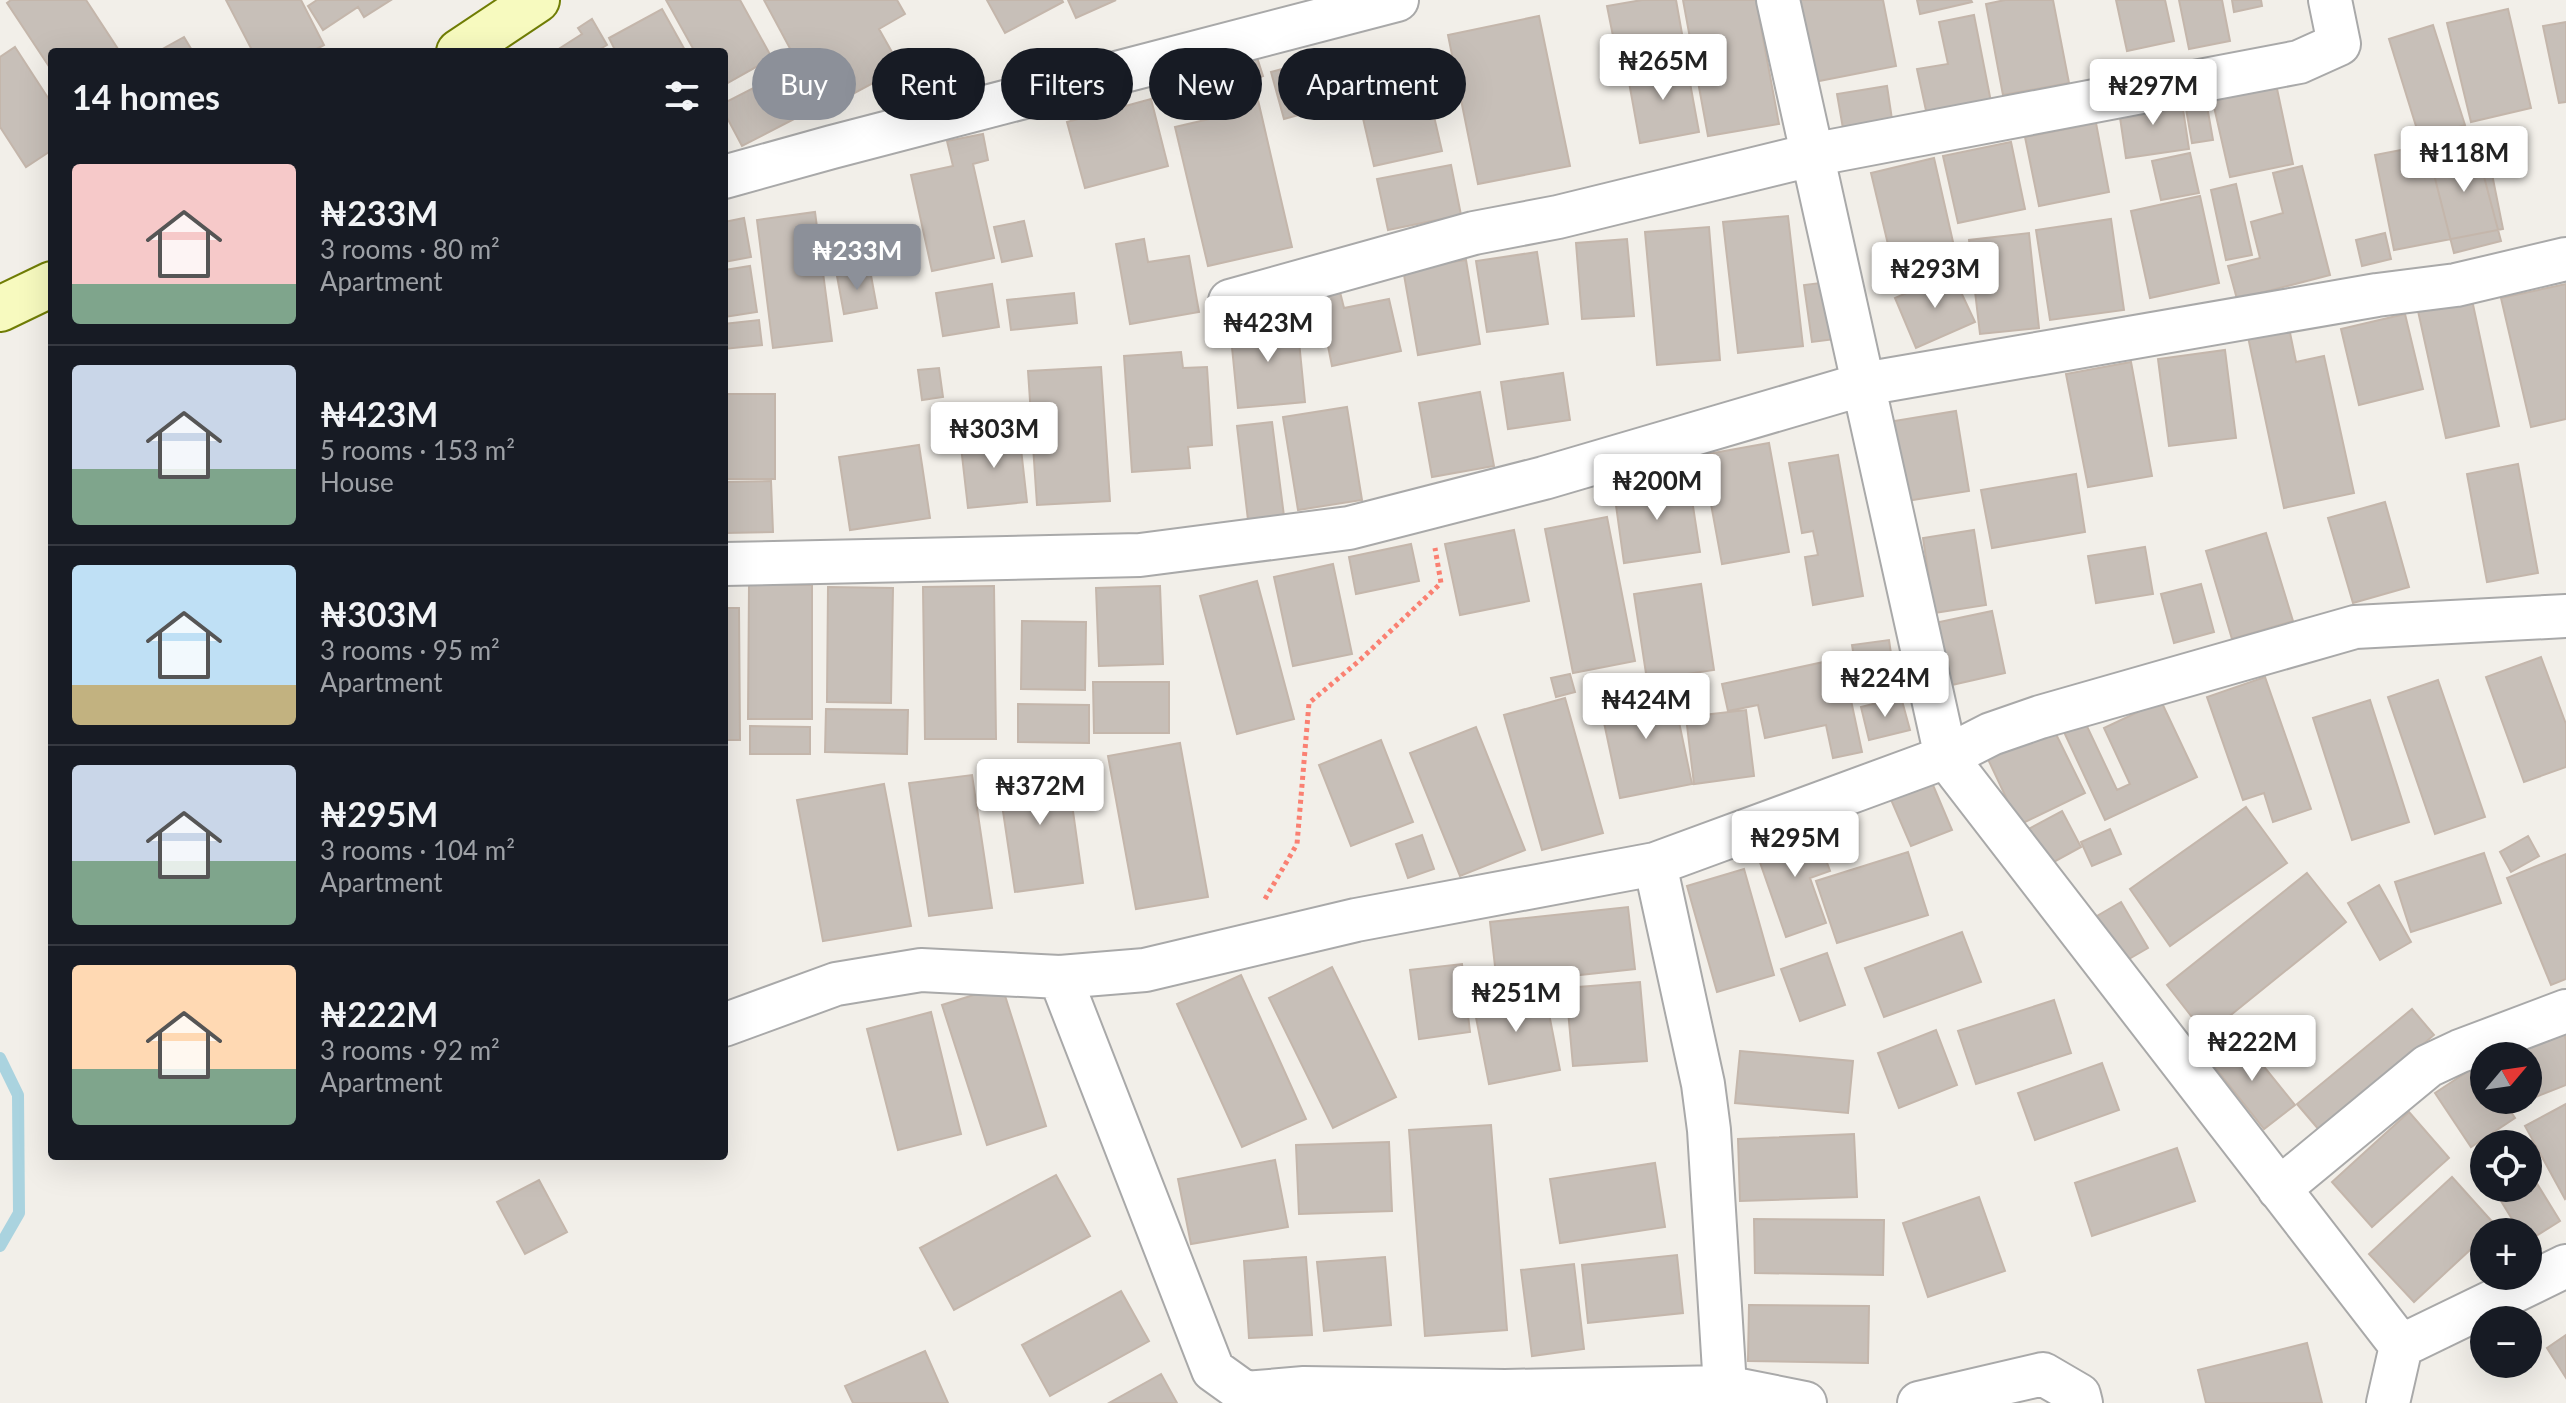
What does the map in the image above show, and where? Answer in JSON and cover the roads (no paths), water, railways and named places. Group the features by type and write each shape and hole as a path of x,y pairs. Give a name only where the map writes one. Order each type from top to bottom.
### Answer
{"main road":[{"path":"465,48 537,0"},
{"path":"0,309 48,286"}],"street":[{"path":"728,176 1397,0"},
{"path":"1778,0 1946,757 2401,1346"},
{"path":"1230,301 1474,233 1558,217 1811,155 2299,62 2339,44 2330,0"},
{"path":"728,564 1140,555 1349,528 1544,478 1864,384 2362,297 2456,285 2566,259"},
{"path":"728,1024 836,984 921,970 1060,977 1145,970 1356,920 1655,864 1946,757 1991,734 2040,717 2355,627 2566,616"},
{"path":"1655,864 1703,1084 1725,1387"},
{"path":"1060,977 1213,1370 1245,1393 1304,1388 1505,1391 1725,1387 1805,1403"},
{"path":"2279,1189 2428,1066 2566,1011"},
{"path":"2401,1346 2566,1266"},
{"path":"2388,1403 2401,1346"},
{"path":"1919,1403 2043,1374 2079,1395 2081,1403"}],"waterway":[{"path":"0,1058 18,1095 19,1213 0,1246"}]}
